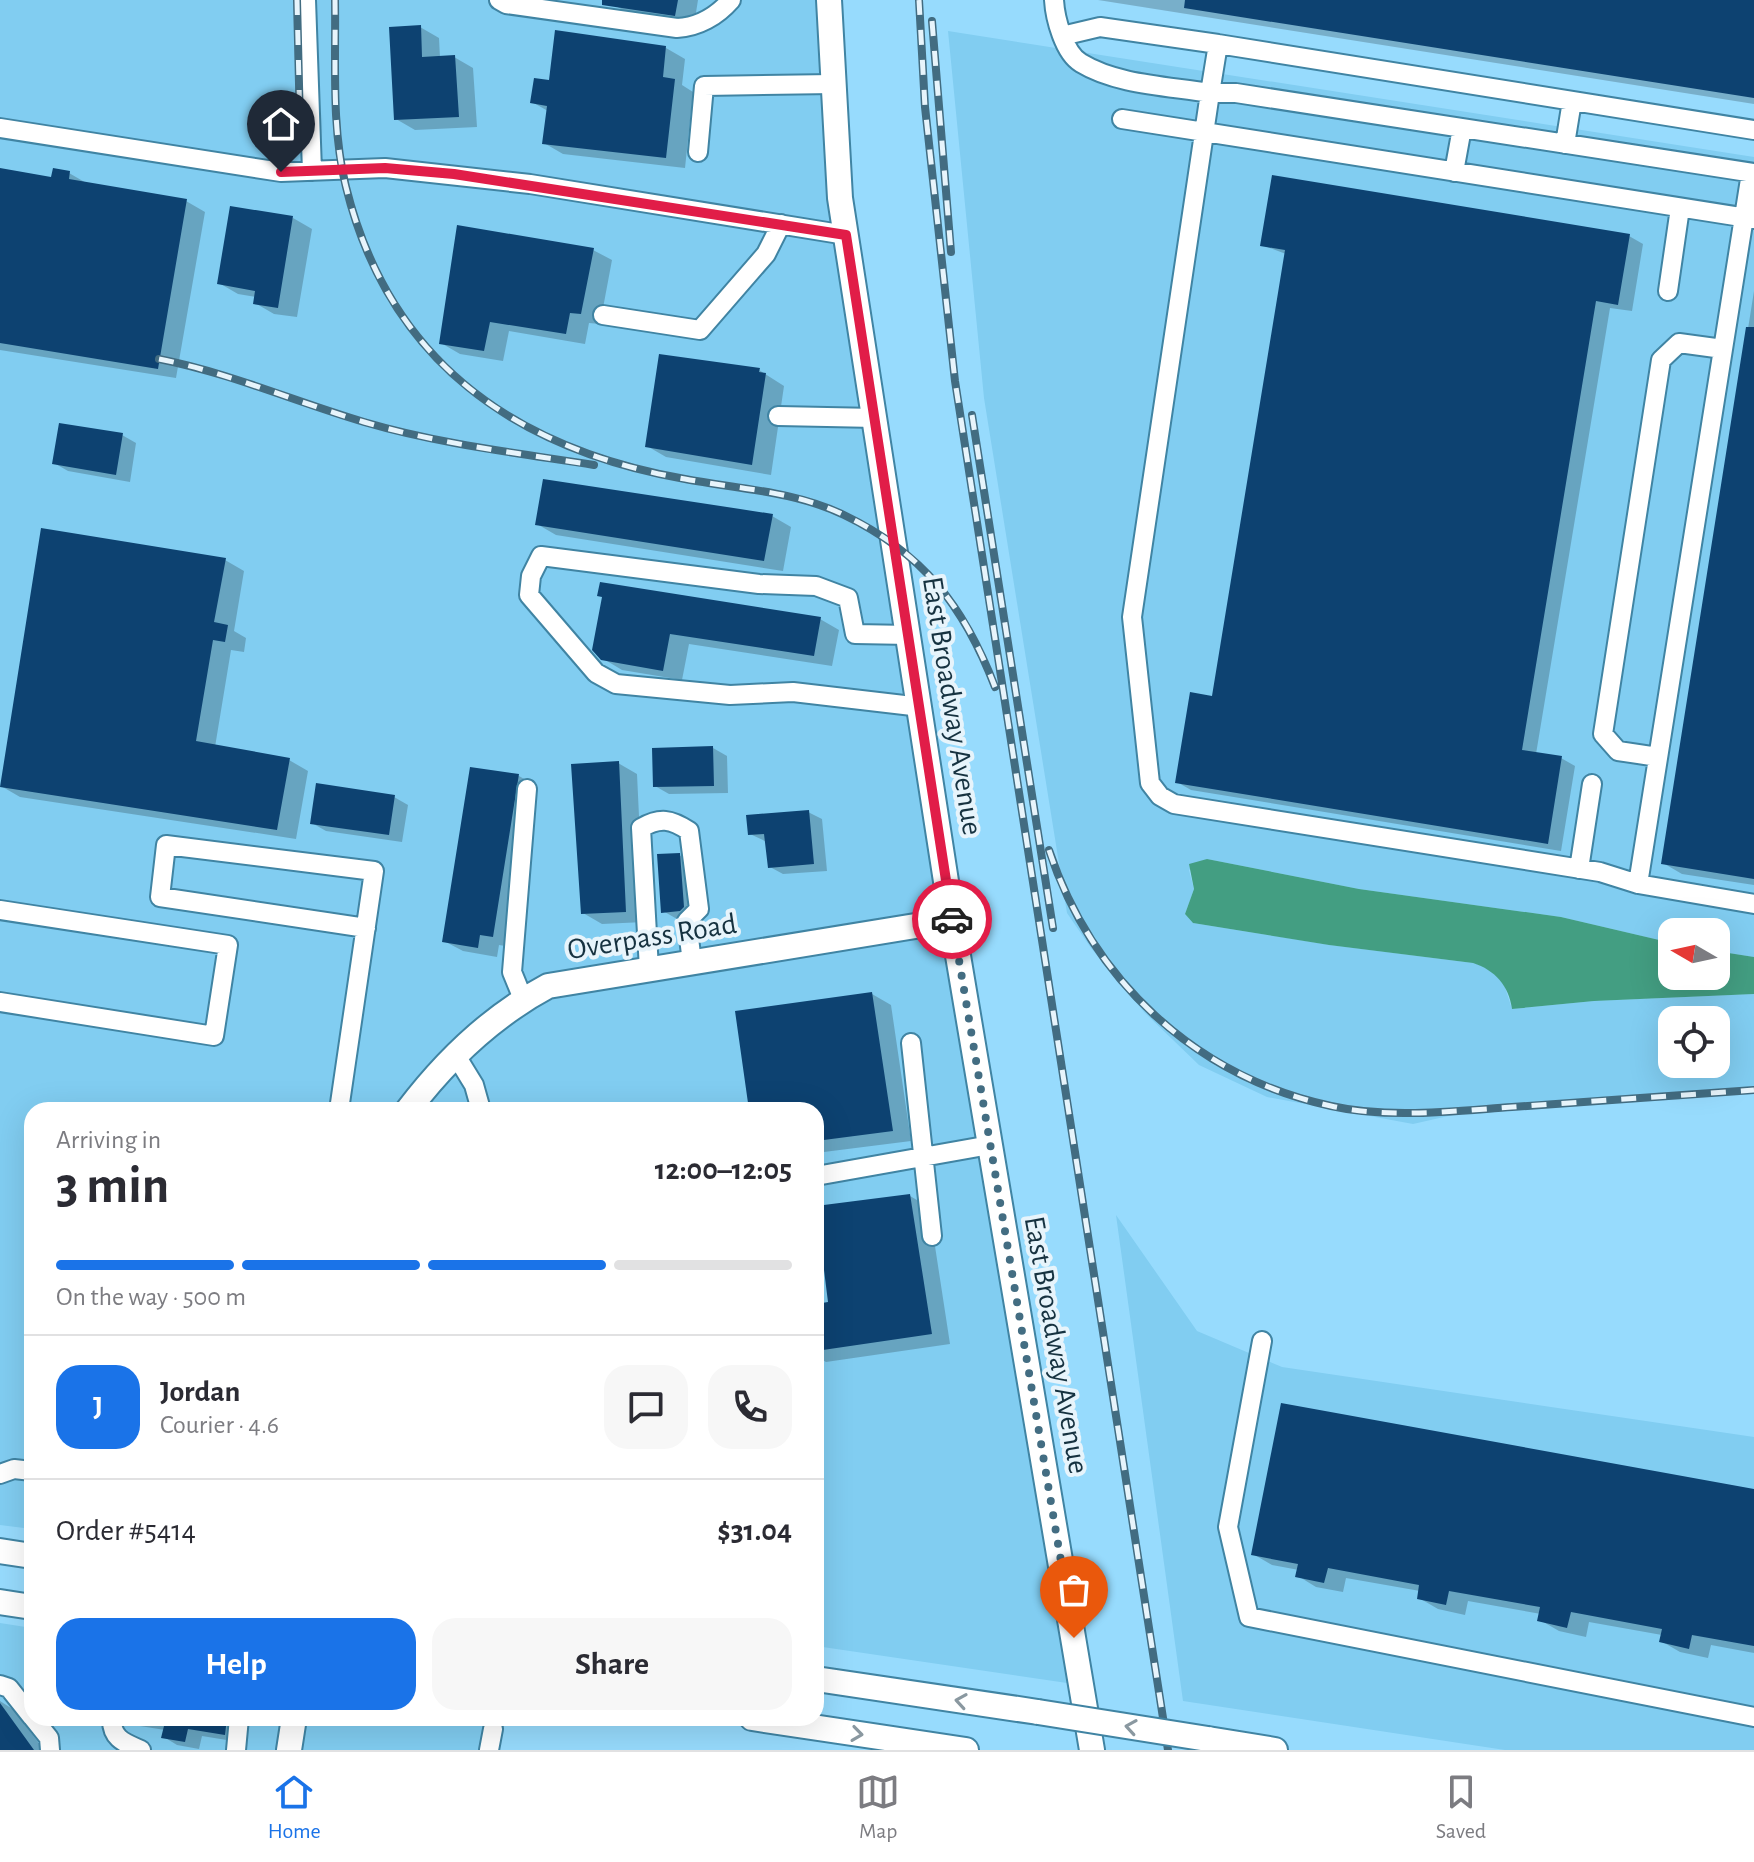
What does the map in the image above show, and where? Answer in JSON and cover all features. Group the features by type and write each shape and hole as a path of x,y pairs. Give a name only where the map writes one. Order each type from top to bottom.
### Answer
{"main road":[{"name":"East Broadway Avenue","path":"829,0 840,198 952,920 1092,1750"},
{"name":"Overpass Road","path":"415,1102 455,1054 523,999 548,986 952,920"},
{"path":"0,1551 24,1555"},
{"path":"0,1602 24,1606"},
{"path":"824,1680 1275,1750"},
{"path":"289,1750 293,1726"},
{"path":"806,1726 966,1750"}],"street":[{"path":"306,0 312,171"},
{"path":"499,0 506,4 677,28 693,27 723,10 731,0"},
{"path":"1054,0 1062,36 1078,62 1117,78 1210,93 1236,93 1752,173 1749,218 1723,349 1638,884"},
{"path":"1062,36 1080,29 1100,27 1754,130"},
{"path":"1218,44 1132,617 1150,783 1160,796 1174,804 1579,869 1638,884 1754,904"},
{"path":"698,152 704,86 834,84"},
{"path":"1565,144 1572,101"},
{"path":"1122,119 1749,218"},
{"path":"0,128 281,172 385,168 454,174 846,235"},
{"path":"1454,172 1462,128"},
{"path":"1668,291 1680,208"},
{"path":"603,315 700,330 766,254 781,224"},
{"path":"1658,757 1618,751 1603,734 1661,360 1679,343 1723,349"},
{"path":"778,416 876,418"},
{"path":"910,635 855,634 848,598 816,586 759,584 541,556 531,576 529,595 596,673 616,684 730,695 793,692 921,707"},
{"path":"1579,869 1592,784"},
{"path":"523,999 512,972 527,789"},
{"path":"649,969 641,828 653,821 673,820 689,831 699,909 687,921 692,963"},
{"path":"340,1102 366,928 374,871 166,845 160,897 366,928"},
{"path":"0,910 228,945 214,1036 0,1002"},
{"path":"911,1043 932,1236"},
{"path":"455,1054 474,1085 479,1102"},
{"path":"824,1175 990,1145"},
{"path":"1262,1341 1228,1527 1249,1617 1754,1717"},
{"path":"0,1474 14,1469 24,1470"},
{"path":"0,1685 9,1688 24,1706"},
{"path":"40,1726 49,1738 50,1750"},
{"path":"112,1726 118,1740 141,1750"},
{"path":"236,1750 238,1726"},
{"path":"489,1750 493,1729"}],"shaded area":[{"path":"0,0 819,0 941,913 546,977 416,1084 402,1102 24,1102 24,1528 0,1525"},
{"path":"948,31 1754,157 1754,957 1730,953 1730,918 1658,918 1658,940 1561,917 1359,889 1207,859 1189,870 1194,889 1185,914 1193,923 1487,967 1504,984 1512,1009 1594,1001 1754,994 1754,1089 1466,1112 1413,1124 1267,1097 1199,1065 1144,1012 1091,948 1067,913 984,398"},
{"path":"1207,859 1359,889 1561,917 1658,940 1658,990 1730,990 1730,953 1754,957 1754,994 1594,1001 1512,1009 1508,993 1500,980 1473,963 1329,945 1193,923 1185,914 1194,889 1189,864"},
{"path":"944,930 1060,1617 1067,1683 824,1647 824,1102 428,1102 492,1035 552,994"},
{"path":"1116,1215 1197,1331 1282,1367 1754,1437 1754,1750 1505,1750 1183,1701"},
{"path":"0,1623 24,1627 24,1726 283,1726 279,1750 0,1750"},
{"path":"303,1726 483,1726 479,1750 299,1750"}],"building":[{"path":"602,0 678,0 675,16 602,5"},
{"path":"1185,0 1754,0 1754,98 1184,8"},
{"path":"421,25 422,57 455,55 459,117 394,120 389,27"},
{"path":"555,30 666,46 663,77 675,79 666,158 542,144 547,106 530,103 534,78 549,80"},
{"path":"258,112 277,113 276,133 257,132"},
{"path":"0,168 51,177 53,168 70,171 69,179 187,199 158,369 0,343"},
{"path":"1272,175 1630,234 1618,305 1596,301 1522,750 1562,756 1548,844 1175,783 1190,692 1212,696 1285,250 1260,246"},
{"path":"230,206 293,216 278,308 253,304 255,291 217,284"},
{"path":"457,225 594,248 581,314 570,313 566,334 490,322 484,351 439,344"},
{"path":"1746,327 1754,327 1754,879 1661,864"},
{"path":"659,354 760,368 759,372 766,373 752,465 645,447"},
{"path":"59,423 123,433 116,475 52,464"},
{"path":"543,479 773,514 764,561 535,525"},
{"path":"41,528 226,558 214,622 228,625 225,642 213,640 196,741 290,758 277,830 0,787"},
{"path":"600,582 821,617 814,656 670,634 663,671 601,660 592,650 602,597 597,596"},
{"path":"713,746 714,786 653,787 652,748"},
{"path":"619,761 626,912 581,914 571,764"},
{"path":"470,767 519,774 493,937 480,935 478,948 442,942"},
{"path":"316,783 395,795 389,835 310,824"},
{"path":"809,810 814,864 768,868 764,834 748,835 746,815"},
{"path":"680,853 684,907 680,911 661,913 657,854"},
{"path":"872,992 893,1131 824,1140 824,1102 748,1102 735,1011"},
{"path":"910,1194 932,1334 824,1350 824,1303 828,1302 824,1270 824,1205"},
{"path":"1281,1403 1754,1489 1754,1646 1692,1635 1689,1649 1659,1642 1662,1629 1571,1612 1567,1628 1537,1621 1540,1607 1449,1591 1446,1605 1417,1599 1419,1585 1328,1568 1324,1583 1295,1577 1298,1564 1251,1555"},
{"path":"0,1703 34,1750 0,1750"},
{"path":"164,1726 226,1726 225,1735 188,1729 185,1742 161,1738"}],"railway":[{"path":"297,0 300,126"},
{"path":"335,0 336,118 346,187 366,248 393,302 427,348 468,387 514,419 566,445 623,465 806,501 844,515 872,530 897,547 938,585 969,631 995,687"},
{"path":"919,0 925,107 955,381 1168,1750"},
{"path":"932,21 951,252"},
{"path":"159,359 211,372 392,430 594,465"},
{"path":"972,415 1053,928"},
{"path":"1049,850 1068,897 1092,941 1122,980 1156,1016 1194,1047 1236,1072 1282,1092 1353,1110 1398,1113 1754,1090"}],"way so far":[{"path":"952,919 1074,1638"}],"route":[{"path":"281,172 385,168 454,174 846,235 952,919"}]}
